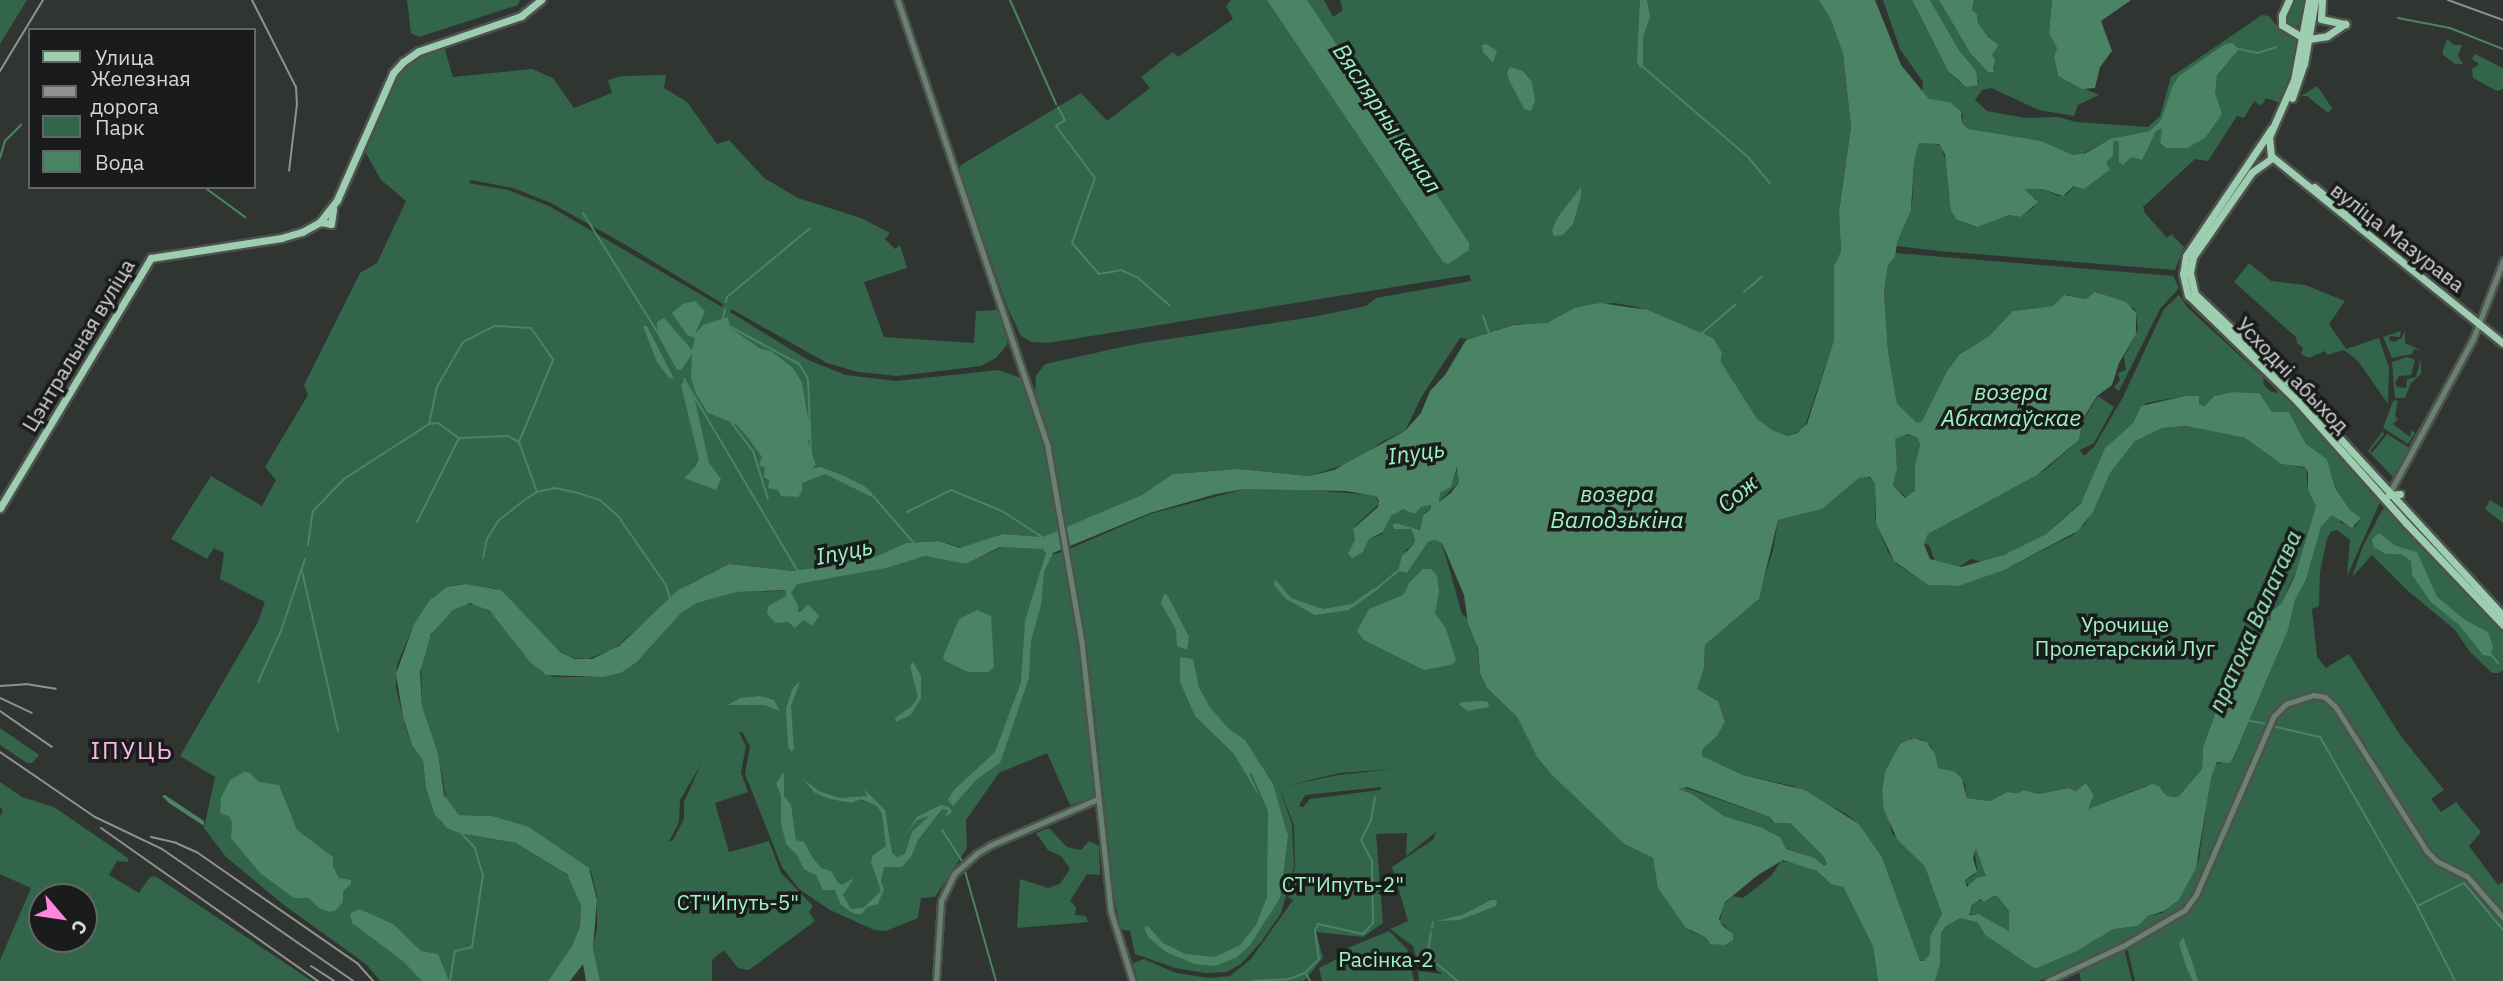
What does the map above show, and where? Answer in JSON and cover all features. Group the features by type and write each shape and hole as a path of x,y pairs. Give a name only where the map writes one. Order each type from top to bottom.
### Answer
{"main road":[{"path":"320,222 337,200 393,73 403,62 419,51 521,16 541,0"},
{"path":"2289,0 2281,21 2284,28 2307,39 2327,36 2345,24 2321,19 2322,0"},
{"path":"2273,156 2273,135 2296,89 2312,0"},
{"path":"2291,32 2309,22"},
{"path":"2309,22 2320,36"},
{"name":"Усходні абыход","path":"2307,39 2288,95 2272,128 2236,189 2186,256 2183,274 2188,295 2296,400 2503,625"},
{"path":"2272,128 2268,146 2273,156"},
{"name":"Усходні абыход","path":"2236,189 2256,168 2273,156"},
{"name":"вуліца Мазурава","path":"2273,156 2281,166 2296,175"},
{"name":"вуліца Мазурава","path":"2273,156 2503,342"},
{"path":"2256,168 2281,166"},
{"path":"320,222 327,221 331,224 337,200"},
{"name":"Цэнтральная вуліца","path":"0,508 148,261 156,256 289,236 320,222"},
{"name":"вуліца Мазурава","path":"2480,322 2503,337"},
{"path":"2387,498 2400,494"},
{"name":"Усходні абыход","path":"2387,498 2503,616"}],"street":[{"path":"898,0 1032,391 1052,469 1071,572 1087,687 1095,800 1111,911 1133,981"},
{"path":"2387,498 2480,322 2503,261"},
{"path":"2048,981 2125,945 2185,909 2196,895 2274,716 2286,704 2314,695 2325,697 2336,707 2427,851 2437,860 2467,876 2503,918"},
{"path":"936,981 941,901 954,874 990,845 1095,800"}],"green space":[{"path":"0,0 27,0 0,44"},
{"path":"407,0 520,0 518,5 419,37 411,33"},
{"path":"1231,0 1324,0 1333,17 1343,10 1340,0 1819,0 1831,20 1843,54 1851,127 1839,212 1841,251 1834,266 1834,340 1804,429 1787,436 1770,430 1758,421 1721,363 1722,356 1713,338 1637,307 1614,303 1574,308 1547,323 1532,326 1515,324 1468,339 1460,338 1422,396 1405,431 1383,441 1353,462 1309,476 1238,469 1173,474 1149,492 1065,529 1052,455 1035,395 1036,376 1045,364 1136,344 1312,317 1366,306 1376,298 1471,281 1469,275 1048,343 1031,342 1021,336 1008,309 959,170 961,165 1081,93 1107,121 1150,88 1141,77 1173,52 1178,57 1233,19 1226,6"},
{"path":"1883,0 1912,0 1948,71 1960,83 1979,84 1974,69 1959,50 1930,0 1939,0 1970,53 1988,72 1995,68 1992,55 1999,45 1988,37 1978,23 1977,14 1972,10 1974,0 2052,0 2049,33 2057,48 2054,58 2058,76 2099,95 2078,105 2074,116 2039,110 1991,88 1982,90 1975,100 1987,111 2025,118 2058,117 2076,122 2148,127 2160,116 2171,77 2262,15 2269,16 2280,30 2299,38 2291,76 2280,103 2266,98 2261,106 2254,101 2244,118 2237,116 2208,161 2195,159 2143,207 2167,238 2171,234 2184,247 2175,270 1896,246 1912,206 1914,162 1919,143 1931,142 1941,146 1947,164 1952,212 1959,221 1976,227 2009,215 2021,217 2034,207 2036,199 2026,194 2024,189 2042,189 2059,196 2066,195 2075,186 2084,189 2107,172 2106,162 2113,156 2114,140 2078,156 2062,153 2041,141 1968,130 1962,123 1963,115 1947,101 1931,101 1922,92 1923,82 1900,49","holes":["2165,120 2183,148 2161,145"]},
{"path":"2294,0 2306,0 2303,23 2291,29 2284,21"},
{"path":"2447,39 2454,45 2462,45 2458,56 2463,64 2455,64 2442,54"},
{"path":"444,47 453,77 532,69 553,78 574,108 612,93 608,80 622,76 666,75 664,88 687,102 717,144 729,140 764,178 798,198 861,218 890,233 885,239 895,249 900,245 907,268 864,282 884,337 974,343 976,311 999,310 1008,333 1007,345 996,358 981,366 897,376 858,372 827,363 731,309 730,312 808,360 846,375 896,381 999,370 1026,380 1044,441 1061,531 1043,537 1003,534 963,548 939,541 906,543 870,559 793,571 729,564 685,586 614,649 588,659 574,658 557,650 498,589 462,584 446,587 434,596 414,624 397,665 396,688 405,725 412,745 423,761 426,788 441,823 470,835 516,843 562,869 573,883 581,905 580,926 572,946 548,981 380,981 367,965 284,905 226,857 204,828 215,777 180,756 258,622 265,602 220,579 224,553 214,548 207,559 171,539 211,476 262,506 276,480 265,467 308,395 304,385 360,273 377,263 406,201 381,180 362,146 400,70 411,60","holes":["471,180 513,188 551,203 626,245 723,304 722,307 549,206 508,190 469,183"]},
{"path":"2475,54 2503,68 2503,89 2497,91 2473,78 2472,69 2479,64 2472,59"},
{"path":"2317,86 2332,108 2328,113 2307,96 2301,96"},
{"path":"1896,253 2173,276 2179,288 2160,309 2119,391 2114,387 2120,380 2118,373 2126,370 2124,357 2138,329 2135,309 2096,292 2086,299 2066,295 2053,306 2013,311 1989,336 1961,353 1947,371 1922,421 1917,423 1897,405 1888,351 1884,292 1888,265"},
{"path":"2249,263 2271,281 2305,285 2345,301 2329,324 2346,349 2379,338 2389,368 2388,404 2358,361 2344,350 2327,355 2325,351 2309,358 2301,354 2303,348 2297,343 2296,337 2234,282"},
{"path":"2179,295 2187,307 2263,377 2264,385 2270,391 2276,393 2281,388 2381,500 2347,576 2350,540 2337,530 2331,532 2327,539 2320,572 2319,606 2312,609 2317,657 2326,668 2349,654 2400,735 2444,790 2431,799 2441,812 2456,802 2481,832 2469,846 2498,885 2503,882 2503,981 2135,981 2127,947 2156,931 2154,926 2062,973 2038,981 1935,981 1940,965 1941,933 1946,926 1961,918 1978,923 1985,935 2035,969 2075,952 2114,929 2138,926 2148,916 2162,913 2177,902 2199,859 2210,780 2216,764 2233,760 2288,630 2295,600 2306,580 2321,527 2332,515 2337,516 2341,523 2355,527 2361,518 2350,510 2335,488 2327,459 2306,444 2289,412 2272,412 2258,393 2233,392 2214,396 2205,406 2199,404 2199,396 2185,396 2146,403 2140,408 2133,423 2105,448 2083,500 2046,534 1984,562 1971,559 1959,567 1935,561 1929,545 1924,544 1928,534 2045,470 2079,440 2083,421 2098,396 2114,407 2094,443 2080,450 2084,456 2094,447 2123,397 2164,309"},
{"path":"2405,330 2405,343 2422,351 2414,349 2412,354 2392,358 2383,337 2401,331 2400,337 2390,336 2389,340 2394,342 2402,338"},
{"path":"2407,357 2415,360 2411,375 2399,376 2395,383 2397,387 2406,388 2407,379 2416,377 2421,359 2421,374 2411,383 2405,398 2395,398 2392,362"},
{"path":"2440,391 2441,393 2412,446 2410,444"},
{"path":"2398,400 2395,416 2398,419 2393,424 2410,437 2412,430 2415,433 2408,444 2383,428 2393,401"},
{"name":"Урочище Пролетарский Луг","path":"2189,426 2245,438 2281,464 2306,468 2308,490 2316,506 2296,571 2281,604 2269,614 2271,620 2264,621 2262,630 2240,659 2238,667 2231,671 2203,747 2202,769 2178,797 2167,796 2162,789 2148,785 2088,809 2094,795 2086,783 2076,791 2068,788 2038,794 2024,790 2017,793 2007,792 1990,801 1967,798 1965,784 1958,775 1938,768 1931,746 1922,739 1911,738 1884,777 1882,791 1892,833 1925,867 1942,914 1930,936 1930,954 1927,960 1920,961 1882,857 1859,824 1846,814 1793,786 1743,775 1702,756 1702,750 1718,735 1725,720 1717,700 1697,689 1704,668 1705,645 1757,601 1773,550 1778,520 1822,509 1859,478 1868,477 1875,482 1875,519 1888,552 1897,564 1928,585 1954,586 2012,566 2073,535 2086,523 2110,473 2137,438 2162,428"},
{"path":"2383,431 2384,434 2370,451 2372,453 2387,434 2411,449 2394,478 2368,451"},
{"path":"1904,434 1918,438 1920,445 1916,463 1916,488 1907,498 1893,485 1897,464 1895,439"},
{"path":"1458,467 1459,482 1439,502 1440,493 1451,487"},
{"name":"СТ\"Ипуть-2\"","path":"1244,489 1295,489 1375,495 1379,504 1354,527 1355,540 1349,553 1364,550 1369,539 1382,534 1390,517 1399,510 1405,509 1415,514 1421,507 1430,504 1432,508 1423,514 1420,530 1396,523 1392,526 1394,529 1411,529 1415,539 1413,545 1406,550 1398,571 1407,573 1428,542 1435,540 1442,543 1462,614 1467,618 1477,644 1480,673 1487,688 1517,717 1537,757 1552,775 1624,844 1653,858 1659,889 1690,931 1705,937 1708,943 1731,932 1720,921 1723,905 1732,896 1743,898 1771,876 1781,861 1796,863 1819,872 1826,880 1843,887 1873,946 1878,981 1419,981 1418,971 1443,974 1416,957 1413,946 1390,929 1408,921 1392,867 1434,839 1436,832 1406,856 1407,833 1376,834 1383,923 1363,937 1316,932 1323,958 1304,981 1138,981 1133,963 1144,959 1176,973 1209,978 1230,976 1251,959 1293,900 1287,896 1295,867 1294,825 1279,787 1292,824 1294,867 1281,913 1261,942 1241,964 1226,972 1205,973 1175,968 1135,954 1130,931 1123,930 1120,925 1114,897 1094,706 1069,549 1150,514","holes":["1395,769 1338,775 1285,786 1339,773","1381,787 1380,790 1310,799 1303,807 1299,806 1305,795"]},
{"path":"2490,500 2503,508 2503,523 2485,509"},
{"path":"2387,507 2503,628 2503,670 2499,673 2492,673 2470,652 2455,630 2407,590 2372,555 2352,577 2363,546 2383,509"},
{"name":"СТ\"Ипуть-5\"","path":"1002,547 1041,548 1051,555 1065,551 1085,691 1095,797 1070,805 1047,753 999,773 966,820 967,848 935,897 921,898 918,918 886,931 874,930 830,910 799,889 782,867 745,774 750,746 742,732 739,732 746,746 741,772 748,792 715,803 729,852 769,841 781,873 813,906 809,912 815,921 749,970 738,968 724,950 712,960 712,981 600,981 593,948 597,928 597,896 591,871 531,828 493,816 459,815 446,799 438,753 422,706 421,665 425,647 436,626 453,610 465,604 478,605 497,616 541,672 554,677 603,677 621,673 637,662 681,613 697,603 737,592 780,591 799,583 887,568 925,556 966,564","holes":["701,764 684,802 684,819 673,840 669,842 679,822 680,800"]},
{"path":"0,728 39,755 32,763 27,763 0,745"},
{"path":"0,782 22,797 54,807 128,858 128,862 117,861 109,875 139,893 149,878 155,876 312,981 0,981 0,960 28,895 28,953 98,953 98,883 28,883 28,887 0,874 0,816 3,810 0,807"},
{"path":"1680,786 1770,817 1772,822 1790,823 1824,857 1827,864 1824,866 1815,858 1784,848 1780,837 1766,829 1724,816 1690,792 1679,790"},
{"path":"1049,828 1067,847 1081,850 1089,841 1099,846 1100,875 1087,874 1070,901 1076,907 1075,915 1086,916 1088,922 1017,928 1020,879 1048,888 1060,884 1070,869 1061,856 1048,850 1036,833"},
{"path":"1974,848 1978,849 1987,876 1974,879 1969,887 1965,880 1975,875 1977,869"},
{"path":"1996,895 2009,911 2009,931 1979,914 1969,914 1974,903"},
{"name":"Расінка-2","path":"1389,931 1407,949 1414,981 1322,981 1319,968 1339,958 1338,954 1348,948"},
{"path":"2124,948 2132,981 2081,981 2079,972 2085,966"}],"water":[{"path":"1267,0 1307,0 1469,243 1469,250 1448,264 1443,262"},
{"path":"1640,0 1647,0 1650,17 1643,37 1643,65 1640,68 1637,62"},
{"path":"1819,0 1875,0 1901,65 1929,99 1950,102 1961,112 1962,123 1968,129 2041,141 2073,155 2086,153 2110,139 2150,131 2161,120 2173,85 2179,76 2225,44 2232,43 2239,49 2217,75 2215,93 2222,114 2205,138 2187,148 2166,148 2160,143 2162,129 2158,127 2142,160 2131,157 2123,165 2119,162 2119,142 2114,140 2113,156 2106,162 2110,170 2084,189 2074,186 2063,196 2042,189 2024,189 2038,202 2021,217 2009,215 1977,227 1957,220 1951,211 1945,154 1939,144 1919,143 1914,162 1911,210 1897,243 1895,257 1888,265 1884,292 1888,351 1897,404 1917,423 1922,421 1947,371 1960,354 1989,336 2013,311 2053,306 2064,295 2086,299 2095,292 2126,302 2136,313 2136,334 2119,363 2112,385 2097,396 2083,419 2079,440 2037,475 1928,534 1924,544 1930,559 1961,567 2004,555 2046,534 2081,503 2105,448 2133,423 2141,406 2185,396 2199,396 2199,404 2205,406 2214,396 2233,392 2259,393 2272,412 2289,412 2306,444 2327,459 2335,488 2350,510 2361,518 2352,528 2332,515 2321,527 2306,580 2295,600 2288,630 2233,759 2229,763 2217,762 2211,778 2196,868 2178,901 2164,911 2148,916 2138,926 2114,929 2075,952 2035,969 1985,935 1978,923 1961,918 1946,926 1941,933 1940,965 1935,981 1878,981 1873,946 1843,887 1831,884 1817,871 1783,860 1758,875 1725,902 1719,919 1733,934 1733,940 1725,945 1710,944 1705,937 1686,928 1658,888 1653,858 1624,844 1552,775 1537,757 1517,717 1487,688 1480,673 1478,648 1468,623 1464,595 1442,543 1435,540 1428,542 1407,573 1398,571 1402,556 1415,539 1411,529 1394,529 1392,525 1396,523 1420,530 1423,515 1431,509 1431,505 1421,507 1415,514 1403,509 1391,516 1383,532 1369,539 1363,552 1352,558 1348,554 1355,540 1353,529 1378,507 1379,501 1376,496 1346,491 1244,489 1216,494 1150,513 1053,553 1044,572 1041,605 1031,641 1029,678 1000,763 977,779 953,806 948,800 953,791 995,752 1021,682 1025,621 1046,553 1043,549 1000,547 966,564 925,556 887,568 797,584 791,593 798,605 798,612 808,604 819,616 812,626 804,620 795,628 788,622 775,623 767,613 768,606 786,596 786,590 737,592 697,603 681,613 637,662 621,673 603,677 546,675 530,662 490,611 470,603 453,610 431,634 420,672 422,706 438,753 444,795 459,815 493,816 529,827 589,868 597,900 593,948 600,981 586,981 583,964 570,981 548,981 572,946 580,926 581,905 567,874 516,843 459,833 447,828 435,815 426,788 423,761 412,745 403,717 396,674 414,624 430,600 446,587 465,584 501,590 560,652 575,659 592,659 619,646 678,590 729,564 793,571 870,559 906,543 939,541 960,548 1003,534 1043,537 1142,495 1173,474 1238,469 1309,476 1334,470 1405,431 1421,413 1430,391 1445,375 1466,340 1513,325 1547,323 1574,308 1600,303 1648,310 1713,338 1722,353 1721,362 1757,419 1772,430 1787,436 1797,433 1807,424 1834,340 1834,266 1841,251 1839,212 1851,127 1843,54 1831,20","holes":["2187,426 2245,438 2281,464 2305,467 2308,473 2308,490 2316,506 2294,578 2281,604 2270,612 2271,620 2264,621 2262,630 2239,659 2239,667 2231,671 2203,747 2202,769 2178,797 2167,796 2159,786 2152,784 2088,809 2094,795 2086,783 2076,791 2068,788 2038,794 2024,790 2017,793 2007,792 1990,801 1967,798 1962,779 1955,772 1938,768 1935,754 1927,742 1914,738 1900,744 1885,772 1882,790 1884,810 1897,839 1925,867 1942,914 1930,936 1930,954 1924,961 1920,961 1882,857 1859,824 1805,790 1743,775 1702,756 1702,750 1718,735 1725,721 1718,701 1697,689 1704,668 1705,645 1759,599 1778,520 1822,509 1859,478 1870,477 1875,483 1876,523 1894,561 1928,585 1958,586 2004,570 2078,531 2093,512 2110,473 2135,441 2162,428","1907,434 1918,438 1920,445 1915,465 1915,490 1905,498 1893,485 1897,468 1895,439","1457,467 1459,482 1451,493 1439,502 1440,493 1451,487","1687,787 1770,817 1774,823 1790,823 1824,857 1827,864 1824,866 1815,858 1786,849 1780,837 1763,828 1724,816 1691,793 1678,789","1976,848 1986,876 1976,878 1967,887 1965,880 1977,872 1973,858","1997,896 2009,911 2009,931 1979,914 1969,915 1972,905 1981,899 1984,902"]},
{"path":"1912,0 1930,0 1959,50 1976,71 1978,85 1966,87 1948,71"},
{"path":"1939,0 1974,0 1972,10 1977,14 1978,23 1988,37 1999,45 1992,55 1995,59 1993,72 1988,72 1970,53"},
{"path":"2052,0 2131,0 2101,21 2112,51 2100,67 2095,88 2082,89 2058,76 2054,57 2057,48 2049,33"},
{"path":"1486,44 1497,51 1493,63 1483,52 1482,45"},
{"path":"1510,67 1523,71 1532,82 1535,101 1531,111 1524,109 1509,80 1507,73"},
{"path":"1581,187 1573,224 1563,235 1554,236 1552,230 1558,217"},
{"path":"695,301 705,311 695,334 703,325 728,317 730,328 761,349 771,351 793,368 802,383 811,433 808,442 816,465 811,469 820,467 840,474 864,486 872,493 872,497 825,474 802,483 802,491 798,497 781,496 778,490 768,488 769,480 764,477 765,468 759,465 762,457 749,439 736,424 708,413 696,394 691,378 692,354 681,370 677,370 658,335 657,322 664,318 692,350 695,338 687,335 672,313 683,304"},
{"path":"643,326 647,326 674,379 669,378 657,362"},
{"path":"684,381 695,400 709,463 721,479 716,490 684,478 699,459 681,385"},
{"path":"2379,533 2396,546 2417,552 2437,597 2465,620 2488,632 2493,647 2490,656 2483,655 2459,625 2431,602 2412,575 2411,561 2401,554 2386,554 2374,547 2372,539"},
{"path":"1423,569 1431,569 1437,575 1439,592 1435,613 1446,629 1456,660 1451,665 1424,670 1364,640 1357,631 1369,609 1403,595 1410,582"},
{"path":"1275,579 1291,598 1323,609 1352,604 1374,588 1377,590 1349,610 1315,615 1286,599 1274,585"},
{"path":"1164,594 1168,596 1189,637 1187,650 1177,646 1176,630 1161,603"},
{"path":"977,610 991,616 994,667 988,672 968,672 945,661 943,657 959,619"},
{"path":"1180,657 1193,659 1199,687 1209,706 1229,729 1245,740 1273,784 1288,836 1280,898 1250,945 1237,957 1216,966 1195,964 1166,952 1149,938 1144,928 1148,926 1163,943 1185,954 1215,957 1240,945 1256,925 1267,897 1268,811 1251,772 1260,798 1234,754 1195,716 1180,682"},
{"path":"913,662 921,676 921,698 911,715 896,722 895,718 912,706 918,697 910,666"},
{"path":"800,681 791,706 792,752 788,747 786,708 793,688"},
{"path":"760,696 774,700 780,711 765,705 728,705 740,698"},
{"path":"1461,702 1488,702 1489,707 1468,711 1459,705"},
{"path":"244,772 250,773 259,782 279,785 297,830 333,857 333,867 339,878 351,880 351,884 343,891 343,902 336,910 330,912 319,908 309,898 294,898 260,873 231,838 230,817 220,813 221,798 230,780"},
{"path":"784,772 784,796 791,805 796,840 804,842 821,868 831,871 838,883 842,885 854,878 843,895 851,909 863,908 881,891 871,862 873,855 886,846 882,814 877,806 861,799 852,803 815,793 802,778 819,791 839,798 867,796 864,789 885,810 892,853 897,857 905,854 912,832 929,816 917,820 903,838 917,817 941,805 949,807 952,812 945,817 948,810 942,809 918,840 911,857 902,867 884,867 881,881 884,889 878,904 867,907 862,914 854,914 841,905 835,890 823,890 816,875 804,869 797,855 786,844 781,823 781,796 776,783"},
{"path":"165,795 204,821 204,826 169,803 162,796"},
{"path":"1491,900 1497,900 1496,906 1460,920 1437,921 1462,915"},
{"path":"359,909 393,924 421,951 438,954 449,981 422,981 403,961 352,923 350,914"},
{"path":"2183,937 2198,981 2193,981 2187,969 2179,944"}],"waterway":[{"path":"1010,0 1056,104"},
{"path":"2398,18 2450,28 2503,49"},
{"path":"2239,49 2258,53 2276,47"},
{"path":"1643,67 1748,157 1770,183"},
{"path":"1058,107 1065,120 1056,126 1095,178 1072,243 1099,274 1121,270 1137,277 1169,305"},
{"path":"0,158 5,141 21,125"},
{"path":"2153,132 2163,126"},
{"path":"207,189 245,217"},
{"path":"583,213 658,333"},
{"path":"726,302 727,297 810,228"},
{"path":"1744,292 1761,277"},
{"path":"1701,334 1735,305"},
{"path":"723,318 725,309"},
{"path":"1483,316 1489,333"},
{"path":"727,325 799,364 808,379 811,453"},
{"path":"429,424 437,387 463,342 495,326 531,328 553,360 519,442 537,492"},
{"path":"684,379 797,570"},
{"path":"731,422 753,451 768,499"},
{"path":"308,545 313,511 344,479 429,424 438,423 459,438"},
{"path":"417,522 459,438 508,436 519,442"},
{"path":"483,558 487,539 499,520 537,492 555,488 600,500 618,516 666,585 670,598"},
{"path":"907,512 951,490 1002,511 1042,537"},
{"path":"873,496 913,542"},
{"path":"258,682 281,631 305,559"},
{"path":"302,571 338,731"},
{"path":"1375,590 1398,571"},
{"path":"2490,653 2498,663"},
{"path":"2247,720 2266,724"},
{"path":"2276,727 2320,737 2417,906 2455,981"},
{"path":"1254,981 1289,979 1305,973 1319,959 1315,930 1318,924 1363,934 1373,923 1372,861 1361,840 1371,820 1375,797"},
{"path":"942,830 962,861"},
{"path":"450,981 455,951 472,947 483,875 475,848 461,833"},
{"path":"964,868 996,981"},
{"path":"2417,906 2464,883 2503,930"},
{"path":"1432,928 1433,922"},
{"path":"1431,932 1427,956 1458,981"},
{"path":"1306,974 1310,981"}],"railway":[{"path":"0,71 43,0"},
{"path":"252,0 296,87 297,104 289,171"},
{"path":"2448,0 2503,20"},
{"path":"0,686 26,684 56,689"},
{"path":"0,698 32,713"},
{"path":"0,711 52,747"},
{"path":"0,752 95,817 162,849 353,981"},
{"path":"101,828 318,981"},
{"path":"151,837 176,843 198,853 357,963 373,981"},
{"path":"311,966 334,981"}],"district":[{"name":"ІПУЦЬ","path":"132,751"}],"water label":[{"name":"Вяслярны канал","path":"1388,118"},
{"name":"возера Абкамаўскае","path":"2011,404"},
{"name":"Іпуць","path":"1416,452"},
{"name":"Сож","path":"1737,493"},
{"name":"возера Валодзькіна","path":"1617,506"},
{"name":"Іпуць","path":"844,551"},
{"name":"пратока Валатава","path":"2254,621"}]}
